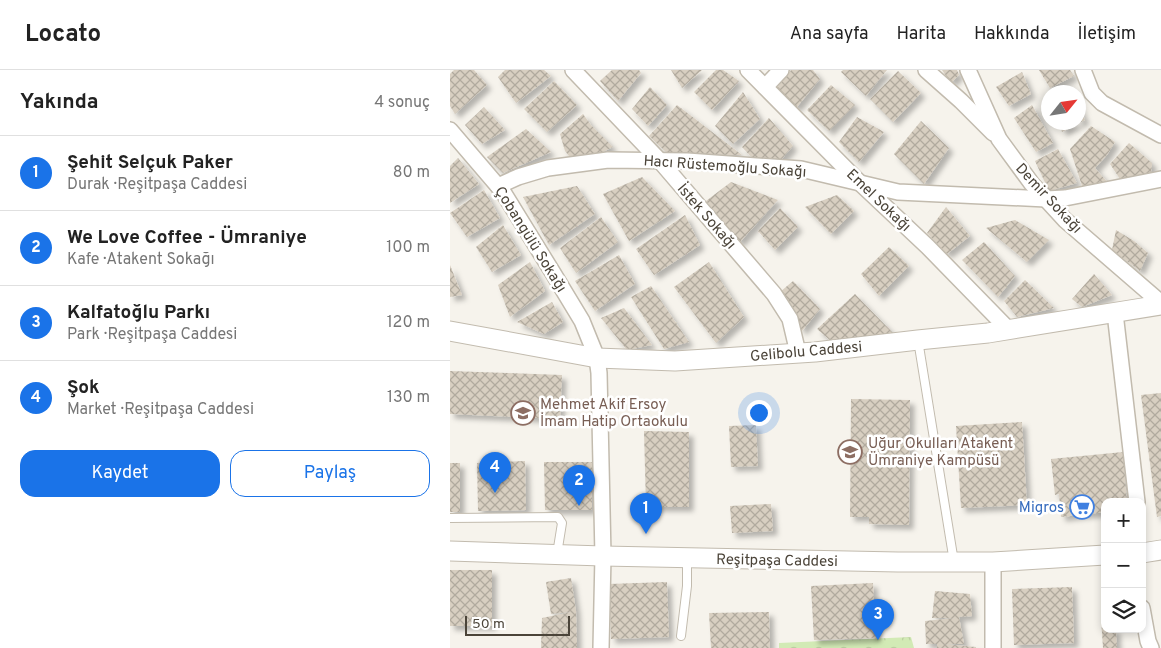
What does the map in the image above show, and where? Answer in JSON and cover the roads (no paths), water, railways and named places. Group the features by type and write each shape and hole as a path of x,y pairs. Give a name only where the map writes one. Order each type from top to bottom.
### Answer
{"street":[{"name":"İstek Sokağı","path":"573,70 660,161 774,294 790,319 798,353"},
{"name":"Emel Sokağı","path":"748,70 860,183 928,247 1009,330"},
{"path":"765,87 781,70"},
{"path":"926,70 961,101 999,139"},
{"name":"Demir Sokağı","path":"968,70 999,139 1032,184 1065,220 1161,304"},
{"path":"1083,70 1092,93 1102,103 1161,135"},
{"name":"Çobangülü Sokağı","path":"450,130 503,192 582,322 597,358 599,373 603,556 601,648"},
{"name":"Hacı Rüstemoğlu Sokağı","path":"498,186 518,177 548,168 608,160 687,161 801,169 898,192 1046,199 1065,198 1161,180"},
{"name":"Gelibolu Caddesi","path":"450,331 597,358 675,361 798,353 988,333 1161,304"},
{"path":"1115,313 1137,498"},
{"name":"Reşitpaşa Caddesi","path":"450,551 687,558 954,562 993,562 1101,556"},
{"path":"993,562 993,648"},
{"path":"1146,630 1151,648"}],"lane":[{"path":"918,340 954,562"},
{"path":"450,518 558,517 562,523 557,554"},
{"path":"681,636 687,586 687,558"}],"place":[{"name":"Mehmet Akif Ersoy İmam Hatip Ortaokulu","path":"523,413"},
{"name":"Uğur Okulları Atakent Ümraniye Kampüsü","path":"850,452"},
{"name":"Şok","path":"495,493"},
{"name":"We Love Coffee - Ümraniye","path":"579,506"},
{"name":"Migros","path":"1082,507"},
{"name":"Şehit Selçuk Paker","path":"646,534"},
{"name":"Kalfatoğlu Parkı","path":"878,640"}]}
